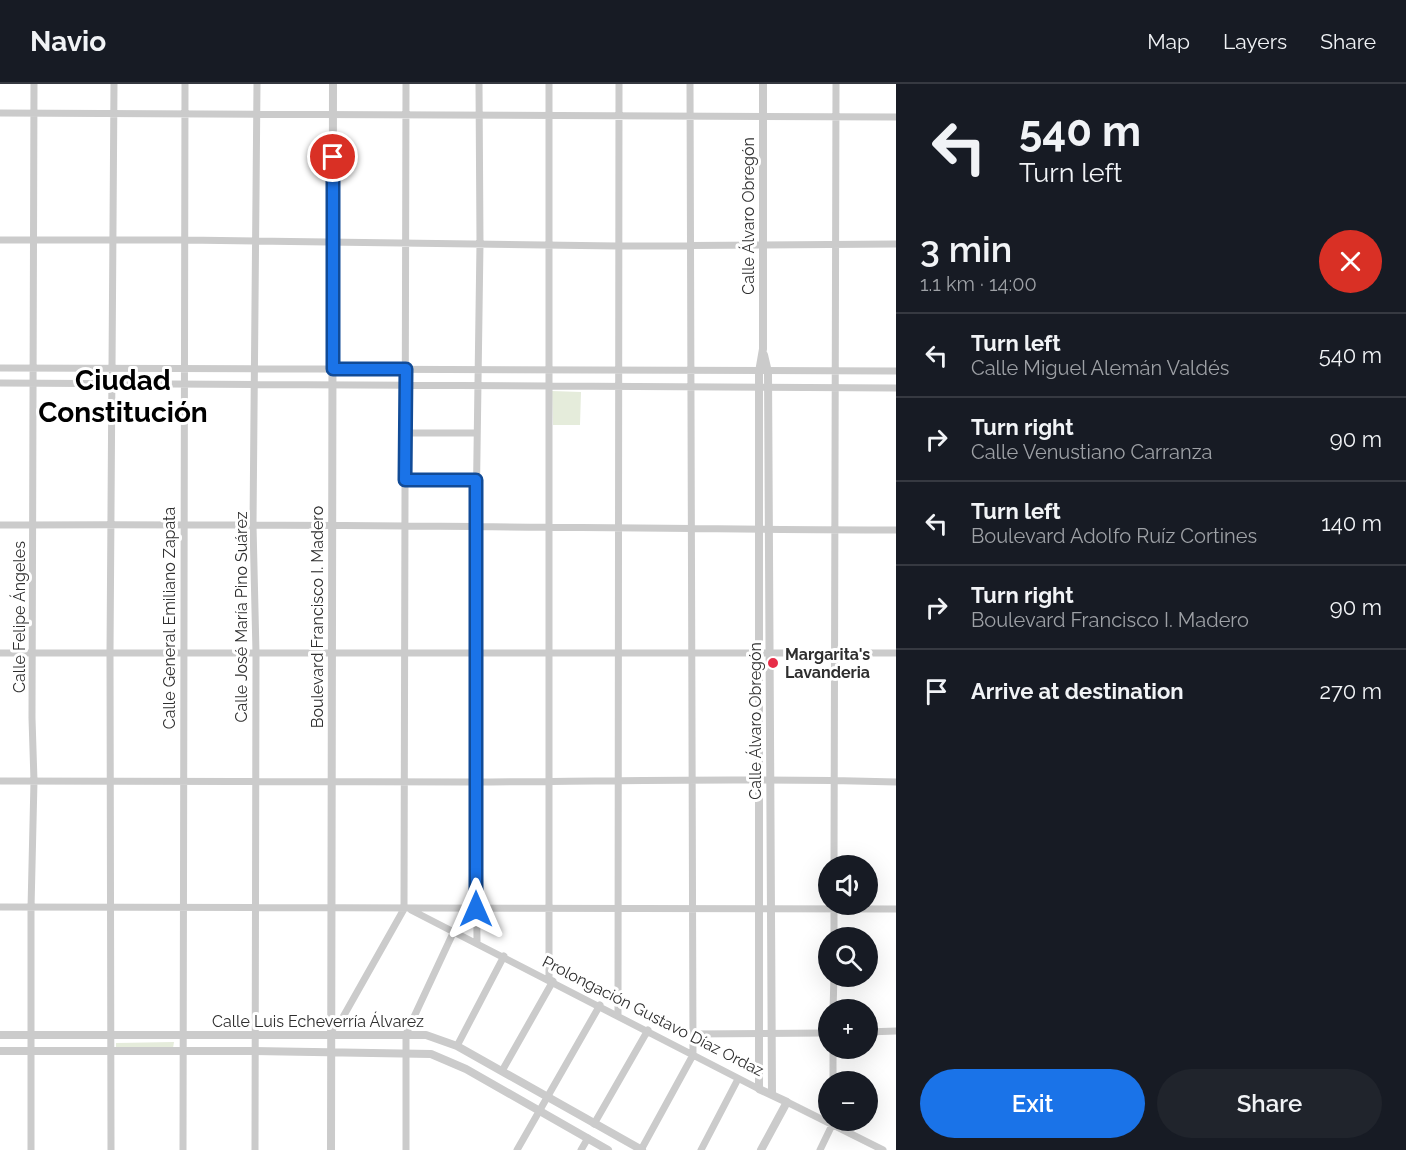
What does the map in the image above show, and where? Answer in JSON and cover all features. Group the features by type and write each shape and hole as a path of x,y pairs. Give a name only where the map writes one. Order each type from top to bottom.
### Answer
{"street":[{"name":"Calle Felipe Ángeles","path":"31,1150 31,908 34,781 32,653 34,84"},
{"path":"111,1150 110,652 114,84"},
{"name":"Calle General Emiliano Zapata","path":"183,1150 184,84"},
{"name":"Calle José María Pino Suárez","path":"255,1150 256,653 253,525 257,84"},
{"name":"Boulevard Francisco I. Madero","path":"331,1150 333,84"},
{"path":"331,1033 343,1017 407,909 405,782 406,84"},
{"path":"477,942 476,434 480,243 479,84"},
{"path":"502,1071 551,980 548,909 547,526 549,84"},
{"path":"618,1016 619,371 617,246 619,84"},
{"path":"642,1150 693,1055 690,84"},
{"name":"Calle Álvaro Obregón","path":"764,84 764,529 769,652 772,1095"},
{"path":"834,855 836,84"},
{"path":"0,113 896,117"},
{"path":"0,240 617,246 896,244"},
{"path":"0,368 896,371"},
{"path":"0,383 896,388"},
{"path":"406,434 476,434"},
{"path":"405,480 476,480"},
{"path":"0,525 547,526 691,530 896,530"},
{"name":"Calle Álvaro Obregón","path":"759,1089 759,652 764,529"},
{"path":"0,653 896,653"},
{"path":"0,781 184,779 476,782 770,778 896,782"},
{"path":"0,908 112,906 407,909 818,908"},
{"path":"878,908 896,909"},
{"name":"Prolongación Gustavo Díaz Ordaz","path":"407,909 600,1005 738,1079 818,1116"},
{"path":"406,1150 405,1034 454,931"},
{"path":"457,1046 504,956"},
{"path":"517,1150 600,1005"},
{"path":"594,1124 648,1030"},
{"path":"878,1032 896,1031"},
{"name":"Calle Luis Echeverría Álvarez","path":"0,1035 331,1033 405,1034 434,1037 457,1046 642,1150"},
{"path":"693,1034 818,1033"},
{"name":"Calle Luis Echeverría Álvarez","path":"0,1051 427,1054 442,1058 608,1150"},
{"path":"701,1150 738,1079"},
{"path":"761,1150 787,1102"},
{"path":"820,1150 829,1131"},
{"name":"Prolongación Gustavo Díaz Ordaz","path":"848,1131 883,1150"},
{"path":"581,1150 588,1138"}],"green space":[{"path":"552,391 581,392 580,425 553,425"},
{"path":"174,1042 173,1048 116,1050 116,1043"}],"place":[{"name":"Margarita's Lavanderia","path":"773,663"}],"district":[{"name":"Ciudad Constitución","path":"123,396"}],"route":[{"path":"333,157 333,369 406,369 405,480 476,480 476,909"}]}
